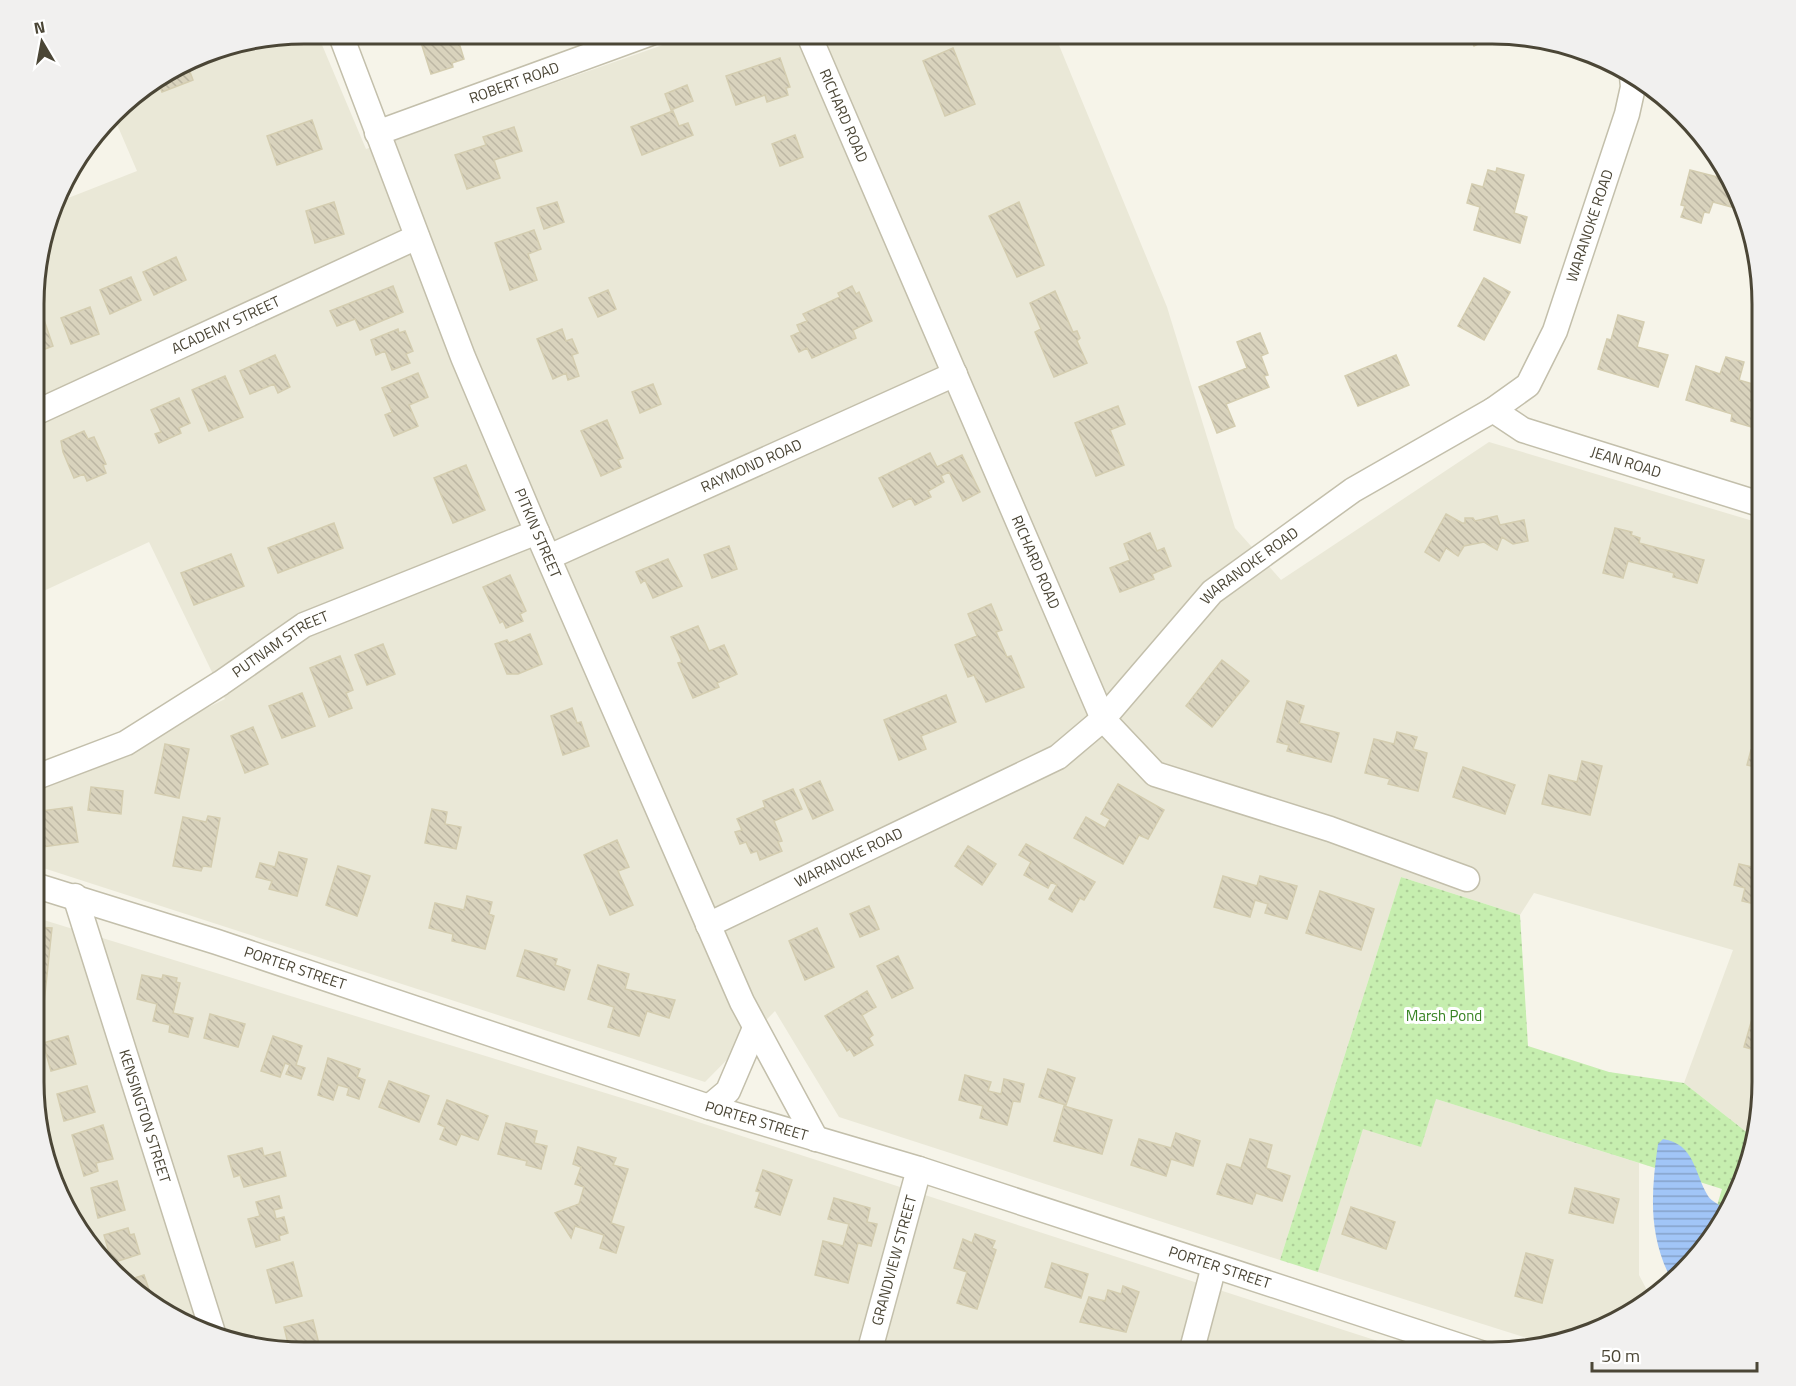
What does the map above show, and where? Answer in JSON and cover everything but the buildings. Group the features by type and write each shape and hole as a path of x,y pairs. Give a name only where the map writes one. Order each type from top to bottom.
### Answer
{"street":[{"name":"PITKIN STREET","path":"344,44 463,357 537,532 755,1028 816,1139"},
{"name":"ROBERT ROAD","path":"377,133 621,44"},
{"name":"RICHARD ROAD","path":"813,44 1103,719 1155,774 1330,829 1467,879"},
{"name":"WARANOKE ROAD","path":"708,925 1058,758 1103,719 1212,592 1353,490 1493,410 1528,385 1555,331 1627,114 1633,84"},
{"name":"ACADEMY STREET","path":"44,409 417,237"},
{"name":"RAYMOND ROAD","path":"549,557 955,375"},
{"name":"JEAN ROAD","path":"1493,410 1523,430 1752,503"},
{"name":"PUTNAM STREET","path":"44,774 126,743 221,683 304,625 537,532"},
{"name":"PORTER STREET","path":"44,888 75,896 709,1107 919,1169 1447,1342"},
{"name":"KENSINGTON STREET","path":"75,896 211,1326"},
{"path":"709,1107 728,1091 755,1028"},
{"name":"GRANDVIEW STREET","path":"872,1342 919,1169"},
{"path":"1194,1342 1214,1266"}],"shaded area":[{"path":"286,44 322,44 366,149 666,44 1059,44 1167,307 1235,528 1281,580 1489,442 1752,521 1752,1100 1748,1133 1684,1083 1733,950 1534,893 1520,915 1401,877 1280,1260 839,1117 775,1011 705,1082 44,868 44,788 225,699 149,542 44,591 44,286 48,253 65,199 137,171 117,123 145,97 173,78 220,57 253,48"},
{"path":"44,920 664,1111 1381,1342 286,1342 253,1338 220,1329 173,1308 132,1278 97,1241 78,1213 63,1182 48,1133 44,1100"},
{"path":"1436,1099 1639,1163 1639,1275 1648,1291 1623,1308 1592,1323 1560,1334 1532,1339 1318,1272 1363,1128"}],"green space":[{"name":"Marsh Pond","path":"1401,877 1520,915 1528,1046 1609,1072 1684,1083 1748,1133 1733,1182 1712,1223 1722,1189 1436,1099 1421,1147 1363,1129 1318,1272 1280,1260"}],"water":[{"path":"1663,1139 1682,1147 1688,1153 1708,1196 1722,1206 1699,1241 1669,1273 1658,1246 1653,1213 1658,1144"}]}
